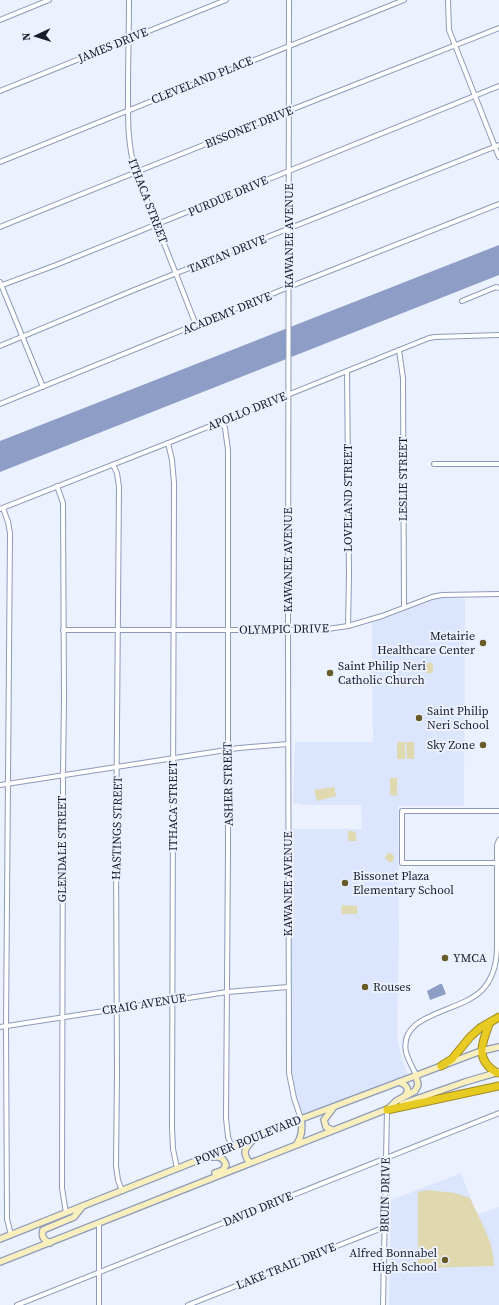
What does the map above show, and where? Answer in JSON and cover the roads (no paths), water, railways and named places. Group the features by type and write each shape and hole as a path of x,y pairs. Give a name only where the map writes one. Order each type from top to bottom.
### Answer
{"highway":[{"path":"441,1066 452,1059 470,1037 480,1028 499,1018"},
{"path":"490,1022 482,1044 481,1052 490,1068 498,1072"},
{"path":"387,1110 499,1086"}],"main road":[{"name":"POWER BOULEVARD","path":"0,1239 301,1119 416,1075 499,1047"},
{"name":"POWER BOULEVARD","path":"0,1262 332,1130 464,1082 498,1072"},
{"path":"387,1110 396,1101 415,1091 418,1085 416,1075"},
{"path":"400,1082 404,1084 408,1091 404,1097"},
{"path":"332,1130 326,1127 324,1120 335,1106"},
{"path":"297,1145 301,1138 301,1119"},
{"path":"250,1163 245,1157 244,1151 246,1146 254,1138"},
{"path":"207,1157 219,1156 224,1160 226,1165 223,1170 214,1174 210,1179"},
{"path":"50,1243 45,1241 43,1238 43,1230 74,1216 82,1207"}],"street":[{"path":"0,20 49,0"},
{"name":"ITHACA STREET","path":"129,0 129,143 136,172 196,325"},
{"name":"JAMES DRIVE","path":"0,91 226,0"},
{"name":"KAWANEE AVENUE","path":"289,0 288,987 289,1073 294,1098 301,1119"},
{"name":"CLEVELAND PLACE","path":"0,162 128,109 404,0"},
{"path":"448,0 449,30 475,96 497,146 499,157"},
{"name":"BISSONET DRIVE","path":"0,227 499,28"},
{"name":"PURDUE DRIVE","path":"0,284 56,265 157,225 289,170 499,86"},
{"name":"TARTAN DRIVE","path":"0,346 497,146"},
{"name":"ACADEMY DRIVE","path":"0,404 499,204"},
{"path":"0,284 43,387"},
{"path":"462,300 496,287 499,288"},
{"name":"APOLLO DRIVE","path":"1,508 435,337 499,335"},
{"name":"LESLIE STREET","path":"399,350 403,378 404,608"},
{"name":"LOVELAND STREET","path":"347,371 349,568 348,626"},
{"name":"ASHER STREET","path":"221,422 225,428 228,450 226,1118 228,1137 232,1147"},
{"name":"ITHACA STREET","path":"168,443 172,460 174,483 172,631 172,1149 177,1168"},
{"path":"434,464 499,464"},
{"name":"HASTINGS STREET","path":"113,465 119,487 118,766 116,846 116,1166 118,1180 122,1191"},
{"name":"GLENDALE STREET","path":"58,486 63,503 64,699 62,1188 66,1213"},
{"path":"1,508 8,522 10,533 6,1026 7,1219 11,1235"},
{"name":"OLYMPIC DRIVE","path":"63,630 321,630 348,626 382,616 432,597 442,595 499,594"},
{"path":"0,785 227,750 288,744"},
{"path":"497,863 402,863 402,811 499,811"},
{"path":"416,1075 406,1052 410,1030 416,1023 469,1000 483,990 495,967 497,953 497,846 499,840"},
{"name":"CRAIG AVENUE","path":"0,1027 226,992 288,987"},
{"name":"BRUIN DRIVE","path":"383,1305 387,1110"},
{"name":"DAVID DRIVE","path":"17,1305 499,1113"},
{"path":"99,1223 99,1305"},
{"name":"LAKE TRAIL DRIVE","path":"188,1305 385,1226"}],"water":[{"path":"499,245 499,275 0,472 0,441"},
{"path":"442,984 446,994 430,1000 427,991"}],"place":[{"name":"Metairie Healthcare Center","path":"483,643"},
{"name":"Saint Philip Neri Catholic Church","path":"330,673"},
{"name":"Saint Philip Neri School","path":"419,718"},
{"name":"Sky Zone","path":"483,745"},
{"name":"Bissonet Plaza Elementary School","path":"345,883"},
{"name":"YMCA","path":"445,958"},
{"name":"Rouses","path":"365,987"},
{"name":"Alfred Bonnabel High School","path":"445,1260"}]}
